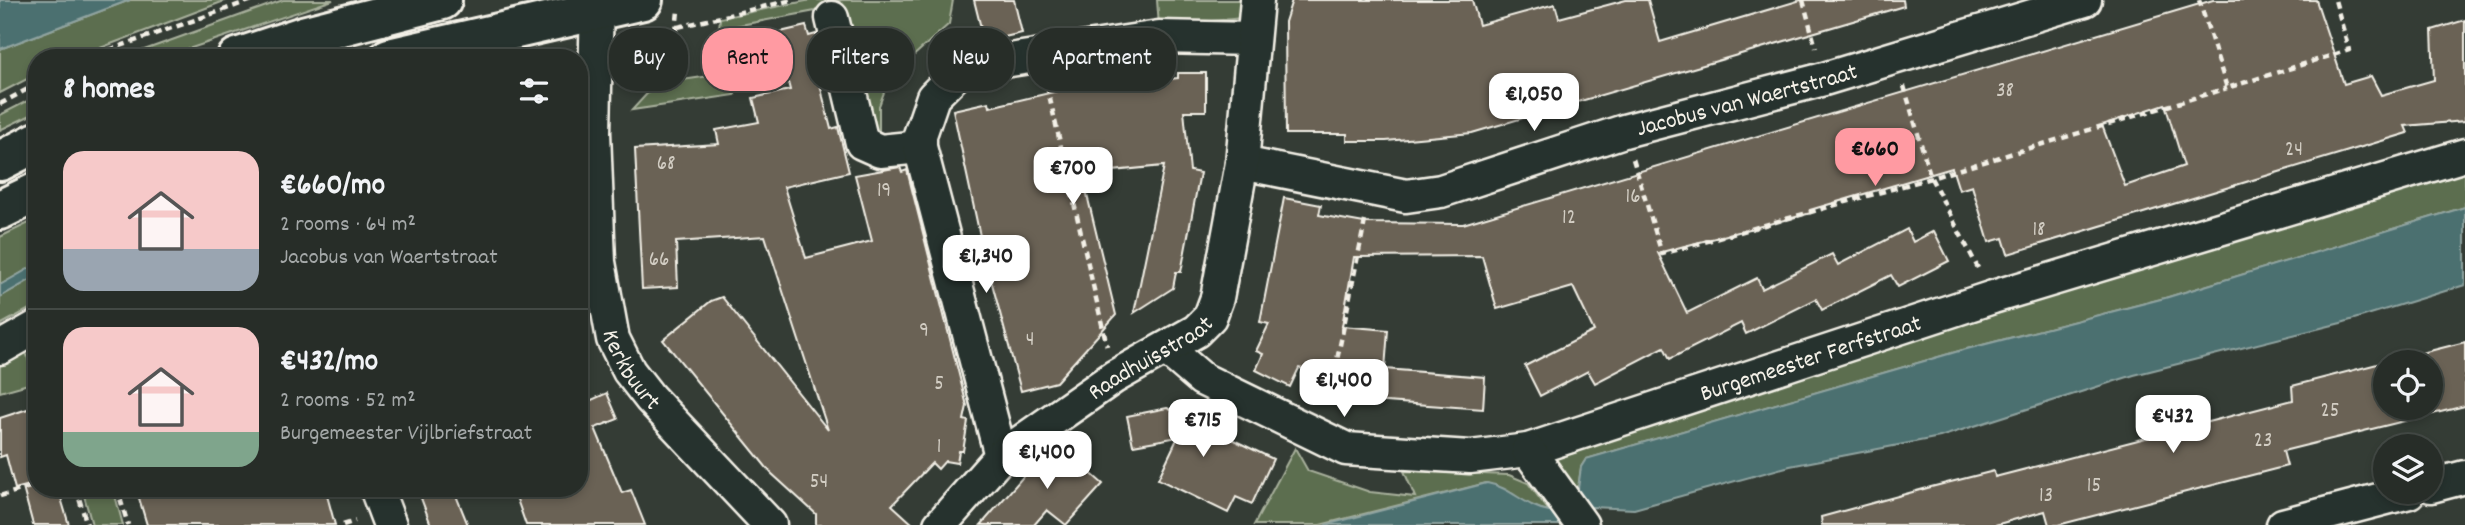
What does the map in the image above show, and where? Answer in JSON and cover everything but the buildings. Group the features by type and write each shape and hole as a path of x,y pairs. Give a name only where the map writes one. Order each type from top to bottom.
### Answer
{"main road":[{"path":"264,49 303,36 442,0"},
{"path":"424,49 597,5 643,0"},
{"path":"0,161 28,147"},
{"path":"0,210 28,196"}],"street":[{"name":"Raadhuisstraat","path":"940,525 1001,456 1114,377 1196,331 1210,317 1217,298 1242,163 1256,0"},
{"name":"Jacobus van Waertstraat","path":"1242,163 1406,196 1441,191 1624,131 1824,79 2085,0"},
{"name":"Kerkbuurt","path":"597,5 594,132 599,249 604,303 613,339 629,372 650,398 770,525"},
{"path":"832,18 862,142 880,150 920,147"},
{"path":"1176,37 1253,39"},
{"path":"1001,456 920,147 920,135 933,97 957,73 989,62 1028,56"},
{"name":"Burgemeester Ferfstraat","path":"1167,349 1202,379 1346,449 1470,457 1528,450 1993,297 2465,155"},
{"path":"0,348 28,332"},
{"path":"1528,450 1582,525"},
{"path":"2443,483 2465,477"},
{"path":"379,497 390,525"},
{"path":"2283,525 2373,501"}],"path":[{"path":"112,49 252,0"},
{"path":"677,0 678,27 792,0"},
{"path":"1804,0 1824,79"},
{"path":"2199,0 2227,88"},
{"path":"1624,131 1662,254 1931,178 2349,50 2335,0"},
{"path":"1896,58 1931,178 1993,297"},
{"path":"0,104 28,89"},
{"path":"1049,91 1114,377"},
{"path":"1306,431 1334,375 1373,189"},
{"path":"0,496 28,488"},
{"path":"79,497 87,525"},
{"path":"120,497 128,525"}],"green space":[{"path":"130,0 227,0 98,49 28,49 28,79 0,93 0,49"},
{"path":"283,0 333,0 189,49 147,49"},
{"path":"811,0 953,0 949,24 945,28 928,28 928,43 914,55 914,28 829,28 821,10 724,28 719,28 720,18"},
{"path":"1157,0 1246,0 1243,18 1159,26"},
{"path":"702,77 702,91 734,91 735,95 632,110 650,91 688,91 688,79"},
{"path":"857,91 885,91 879,106 879,141"},
{"path":"28,101 28,116 0,130 0,115"},
{"path":"2465,171 2465,207 2165,298 1959,351 1586,459 1581,467 1578,489 1555,462 1558,452 2392,189"},
{"path":"28,223 28,269 0,285 0,237"},
{"path":"28,281 28,310 0,325 0,297"},
{"path":"23,342 28,359 28,384 0,392 0,356"},
{"path":"1295,448 1308,471 1370,492 1415,497 1404,471 1509,475 1528,483 1549,511 1486,483 1320,525 1254,525"},
{"path":"84,497 115,497 123,525 92,525"}],"water":[{"path":"0,0 130,0 0,49"},
{"path":"2465,207 2465,285 2341,323 2134,375 1940,437 1790,466 1634,509 1592,507 1568,525 1325,525 1487,483 1549,511 1578,489 1581,467 1586,459 1959,351 2165,298"},
{"path":"28,269 28,281 0,297 0,285"}]}
